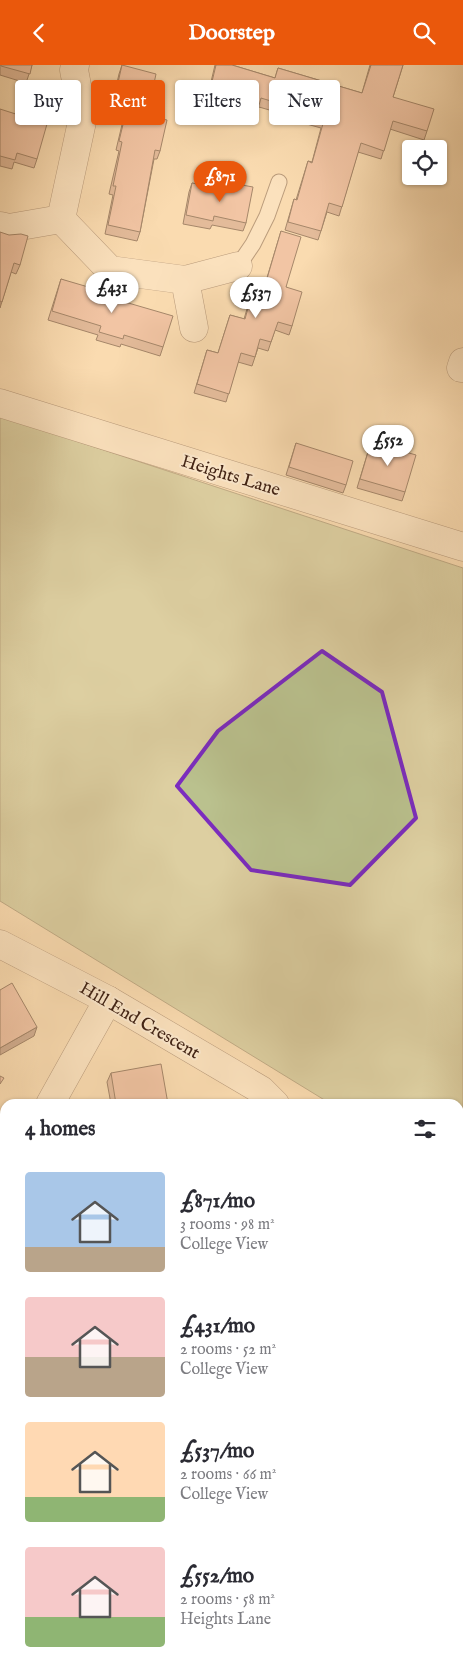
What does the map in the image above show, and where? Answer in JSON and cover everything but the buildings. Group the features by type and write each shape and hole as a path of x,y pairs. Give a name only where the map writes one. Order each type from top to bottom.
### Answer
{"street":[{"path":"62,219 83,117 74,70 75,65"},
{"path":"0,226 9,228 62,219"},
{"path":"62,219 110,270 185,280 238,267"},
{"path":"185,280 194,328"},
{"name":"Heights Lane","path":"0,403 463,547"},
{"name":"Hill End Crescent","path":"0,944 108,1001 261,1090 271,1099"},
{"path":"53,1099 108,1001"}],"lane":[{"path":"238,267 267,217 278,182"}],"highlighted area":[{"path":"322,651 382,692 416,818 350,885 251,870 177,786 218,731"}],"green space":[{"path":"0,416 463,568 463,1099 323,1099 0,901"}]}
